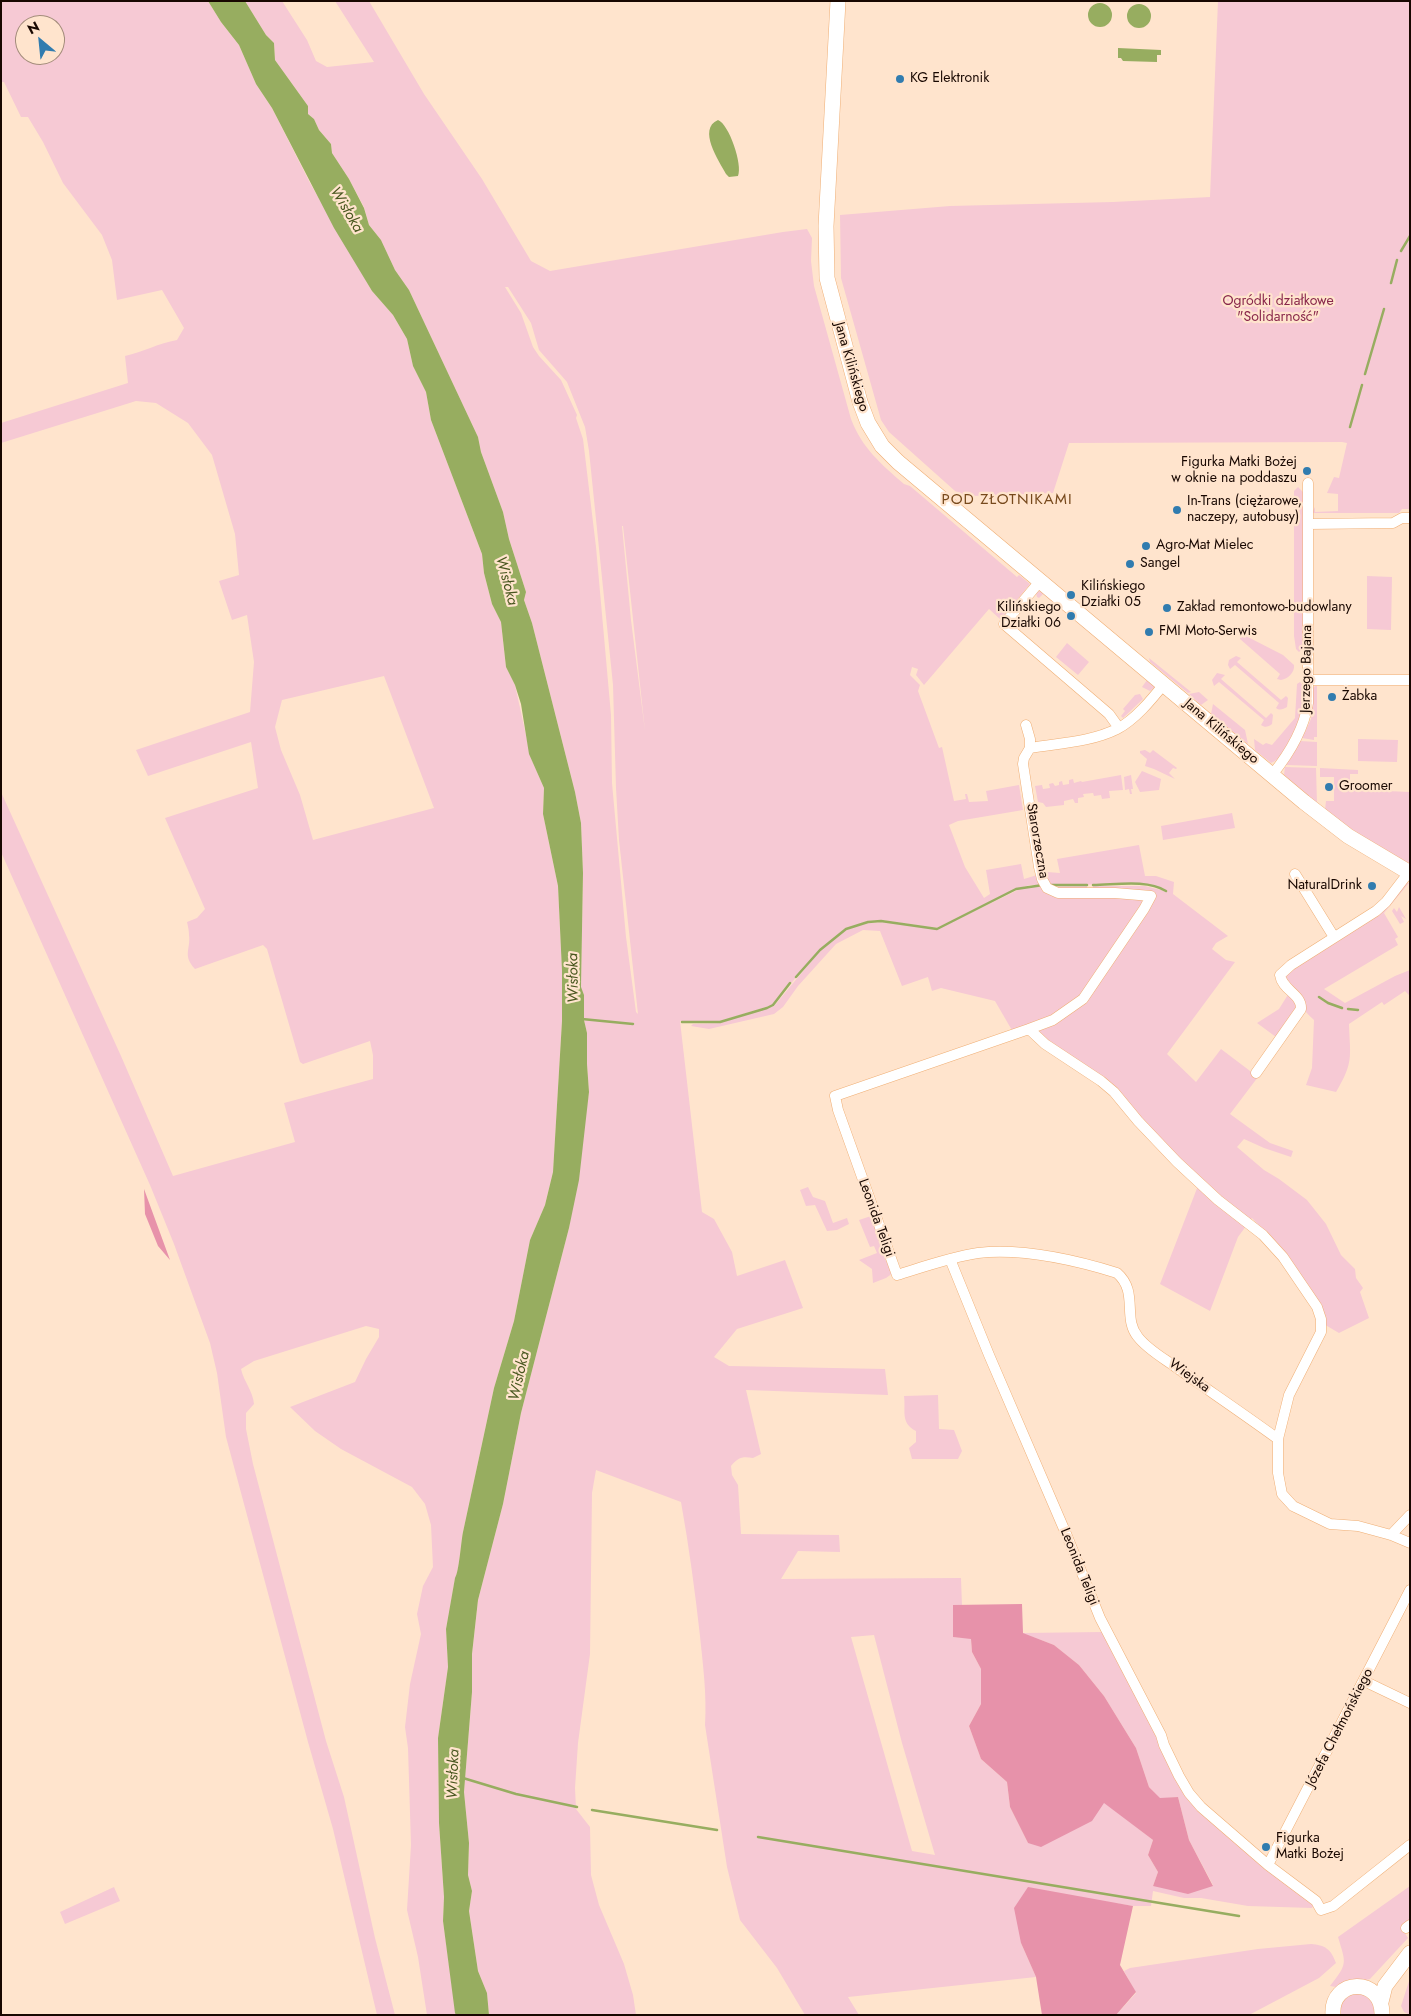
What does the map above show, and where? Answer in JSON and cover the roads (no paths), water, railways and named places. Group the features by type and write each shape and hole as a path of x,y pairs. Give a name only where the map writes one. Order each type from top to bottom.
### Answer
{"street":[{"name":"Jana Kilińskiego","path":"838,1 826,226 827,278 860,402 874,435 885,450 898,462 1272,775 1341,831 1409,872"},
{"name":"Jerzego Bajana","path":"1272,775 1280,766 1305,720 1308,703 1308,483"},
{"path":"1308,524 1393,522 1402,518 1410,518"},
{"path":"1040,580 1004,624 1109,714 1119,728"},
{"path":"1308,680 1410,680"},
{"path":"1026,724 1030,748 1097,737 1119,728 1138,712 1164,684"},
{"name":"Starorzeczna","path":"1029,1029 1053,1020 1083,999 1144,910 1151,896 1115,893 1058,893 1047,888 1039,867 1023,764 1030,748"},
{"path":"1256,1073 1301,1009 1298,999 1283,984 1280,975 1291,965 1386,902 1409,872"},
{"path":"1295,874 1334,937"},
{"path":"1029,1029 1045,1044 1088,1071 1114,1092 1138,1121 1177,1162 1218,1200 1263,1235 1282,1257 1317,1307 1321,1319 1321,1332 1289,1395 1278,1440 1278,1473 1282,1494 1294,1506 1330,1524 1358,1526 1391,1535 1410,1543"},
{"name":"Leonida Teligi","path":"1029,1029 1011,1034 979,1048 835,1096 838,1110 897,1275 950,1259 1100,1618 1179,1776 1189,1793 1201,1807 1268,1865 1316,1901 1322,1910 1333,1906 1410,1845"},
{"name":"Wiejska","path":"950,1259 979,1253 1026,1254 1072,1261 1117,1273 1125,1280 1128,1288 1131,1317 1137,1337 1278,1440"},
{"path":"1391,1535 1410,1515"},
{"name":"Józefa Chełmońskiego","path":"1268,1865 1410,1590"},
{"path":"1364,1681 1410,1703"},
{"path":"1366,1988 1410,1953"},
{"path":"1385,2010 1385,1986 1410,1953"},
{"path":"1333,2015 1335,2001 1342,1992 1352,1987 1366,1988 1372,1991 1385,2010"}],"water":[{"name":"Wisłoka","path":"208,1 245,1 266,35 274,43 275,60 308,106 308,114 314,119 319,130 331,144 332,153 349,179 364,208 369,225 381,240 395,270 409,290 478,437 481,452 503,512 509,539 526,592 524,600 532,623 575,792 581,823 583,873 581,987 584,995 584,1020 587,1033 589,1092 579,1180 569,1228 521,1413 503,1504 478,1600 472,1654 472,1692 464,1792 469,1843 468,1875 472,1891 469,1911 478,1971 487,1993 489,2015 456,2015 455,2013 443,1921 444,1897 439,1823 438,1738 448,1667 446,1629 463,1532 494,1388 514,1321 530,1240 545,1205 553,1172 562,1021 558,886 543,814 544,788 529,754 521,704 515,685 506,667 501,622 492,604 484,573 482,554 431,420 426,392 413,366 407,339 393,315 372,291 334,228 272,108 256,84 239,45"},
{"path":"1100,3 1108,7 1112,15 1108,23 1100,27 1092,23 1088,15 1092,7"},
{"path":"1139,4 1147,8 1151,16 1147,24 1139,28 1131,24 1127,16 1131,8"},
{"path":"1118,48 1161,50 1161,55 1157,55 1157,62 1123,61 1121,58 1118,58"},
{"path":"718,120 726,129 734,145 739,163 738,176 729,177 726,174 709,138 709,130 712,124"}],"waterway":[{"path":"1401,251 1410,236"},
{"path":"1391,283 1397,260"},
{"path":"1365,374 1384,309"},
{"path":"1350,427 1362,385"},
{"path":"1093,885 1140,884 1158,887 1166,891"},
{"path":"796,977 820,950 846,929 868,922 881,921 937,929 1016,889 1043,885"},
{"path":"1051,885 1087,885"},
{"path":"682,1022 720,1022 767,1008 773,1005 790,983"},
{"path":"1319,997 1328,1003 1342,1008"},
{"path":"1348,1009 1358,1010"},
{"path":"582,1019 633,1024"},
{"name":"Wisłoka","path":"463,1778 516,1794 577,1807"},
{"path":"592,1810 717,1830"},
{"path":"758,1837 1239,1916"}],"place":[{"name":"KG Elektronik","path":"900,79"},
{"name":"Figurka Matki Bożej w oknie na poddaszu","path":"1307,471"},
{"name":"In-Trans (ciężarowe, naczepy, autobusy)","path":"1177,510"},
{"name":"Agro-Mat Mielec","path":"1146,546"},
{"name":"Sangel","path":"1130,564"},
{"name":"Kilińskiego Działki 05","path":"1071,595"},
{"name":"Zakład remontowo-budowlany","path":"1167,608"},
{"name":"Kilińskiego Działki 06","path":"1071,616"},
{"name":"FMI Moto-Serwis","path":"1149,632"},
{"name":"Żabka","path":"1332,697"},
{"name":"Groomer","path":"1329,787"},
{"name":"NaturalDrink","path":"1372,886"},
{"name":"Figurka Matki Bożej","path":"1266,1847"}],"district":[{"name":"POD ZŁOTNIKAMI","path":"1007,500"}],"park label":[{"name":"Ogródki działkowe \"Solidarność\"","path":"1278,310"}]}
